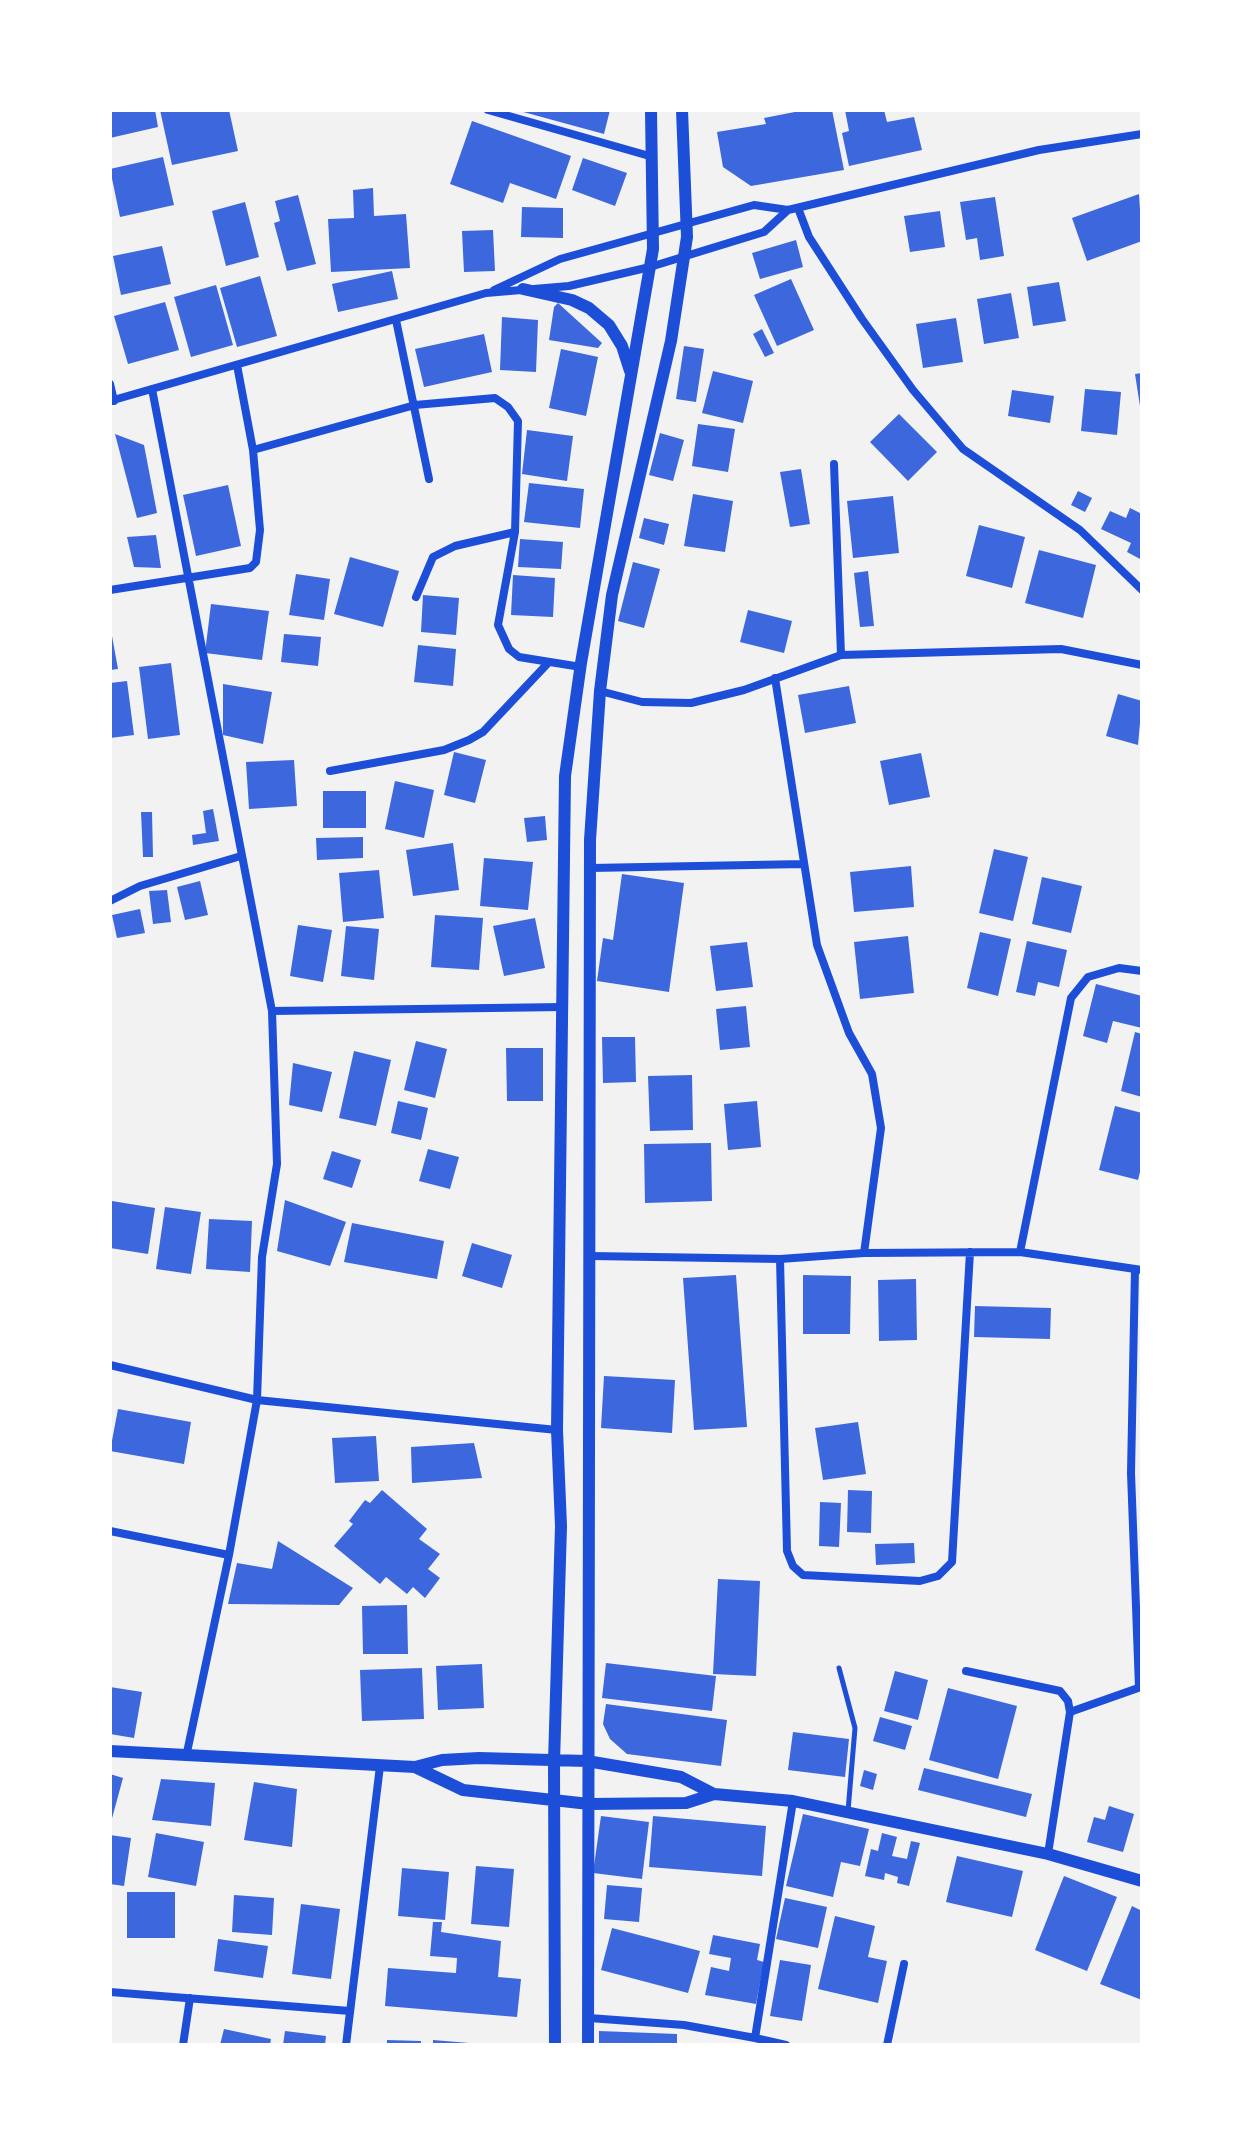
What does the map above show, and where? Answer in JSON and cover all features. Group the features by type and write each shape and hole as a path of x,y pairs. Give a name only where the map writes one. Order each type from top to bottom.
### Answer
{"street":[{"path":"488,110 653,157"},
{"path":"555,2045 554,1762 561,1526 557,1430 565,776 650,267 654,235 651,110"},
{"path":"588,2045 591,868 600,691 612,595 671,341 687,224 682,110"},
{"path":"110,384 112,401 486,293 560,259 754,205 788,210 1039,150 1142,134"},
{"path":"798,208 809,237 862,319 913,390 963,449 1080,530 1142,590"},
{"path":"486,293 569,286 650,267 764,232 788,210"},
{"path":"523,289 572,300 589,308 609,325 622,346 631,374"},
{"path":"396,320 429,479"},
{"path":"110,590 250,568 256,562 260,530 253,450 237,365"},
{"path":"152,389 186,579 272,1011 277,1164 262,1257 257,1400 229,1555 186,1757"},
{"path":"253,450 415,405 495,398 508,407 518,421 515,532 498,625 509,649 519,657 581,667"},
{"path":"834,464 841,655"},
{"path":"416,597 433,557 455,546 515,532"},
{"path":"600,691 642,702 691,703 841,655 1061,649 1142,665"},
{"path":"330,771 444,750 469,740 483,732 549,662"},
{"path":"775,678 817,945 849,1033 872,1074 881,1128 864,1253"},
{"path":"110,901 140,886 241,856"},
{"path":"591,868 804,864"},
{"path":"1020,1252 1071,998 1088,977 1119,968 1142,971"},
{"path":"272,1011 563,1007"},
{"path":"780,1259 787,1551 793,1566 803,1575 920,1581 938,1576 952,1562 970,1252"},
{"path":"591,1256 780,1259 864,1253 1020,1252 1139,1270 1131,1473 1141,1687 1070,1712"},
{"path":"110,1365 257,1400 557,1430"},
{"path":"110,1531 229,1555"},
{"path":"966,1671 1060,1691 1068,1701 1070,1712 1048,1854"},
{"path":"110,1751 415,1767 442,1760 479,1758 587,1761 681,1777 714,1794 793,1801 1048,1854 1142,1881"},
{"path":"346,2045 380,1766"},
{"path":"415,1767 463,1790 554,1801 589,1804 686,1803 714,1794"},
{"path":"755,2038 793,1801"},
{"path":"887,2045 904,1964"},
{"path":"110,1992 350,2011"},
{"path":"183,2045 190,1998"},
{"path":"589,2018 684,2025 786,2045"}],"lane":[{"path":"839,1668 855,1728 848,1812"}],"building":[{"path":"110,110 155,110 158,127 110,138"},
{"path":"160,110 229,110 238,151 172,165"},
{"path":"516,110 610,110 604,134"},
{"path":"805,110 832,110 844,170 751,186 723,167 717,132 766,124 764,118"},
{"path":"845,110 884,110 887,122 914,117 922,150 849,166 842,133 849,131"},
{"path":"472,121 571,156 556,199 510,183 503,203 450,184"},
{"path":"163,157 174,205 120,217 110,169"},
{"path":"583,158 627,173 615,206 572,190"},
{"path":"373,188 374,216 406,214 410,268 331,272 328,219 354,218 353,190"},
{"path":"1139,194 1142,241 1087,261 1072,218"},
{"path":"298,195 316,264 287,271 274,223 280,221 275,201"},
{"path":"995,197 1004,256 980,260 977,238 966,240 960,202"},
{"path":"245,202 259,257 226,266 212,211"},
{"path":"522,207 563,208 563,238 521,237"},
{"path":"940,211 945,247 910,252 904,216"},
{"path":"493,230 495,271 464,272 462,231"},
{"path":"796,240 803,267 760,279 752,253"},
{"path":"162,246 171,284 121,295 113,256"},
{"path":"392,271 398,299 338,312 332,284"},
{"path":"260,276 277,336 237,347 220,288"},
{"path":"791,279 814,330 777,346 754,295"},
{"path":"1059,282 1066,321 1033,326 1027,287"},
{"path":"216,285 233,345 191,357 174,297"},
{"path":"1011,293 1019,338 984,344 977,299"},
{"path":"165,302 179,350 128,364 114,316"},
{"path":"558,303 602,343 598,348 549,340 554,307"},
{"path":"502,317 538,320 536,372 500,370"},
{"path":"956,318 963,362 923,368 916,324"},
{"path":"762,329 774,353 765,357 753,334"},
{"path":"484,334 492,372 424,387 415,349"},
{"path":"684,346 704,349 696,402 676,399"},
{"path":"561,349 598,357 586,416 549,408"},
{"path":"713,371 753,381 743,423 702,413"},
{"path":"1142,373 1142,406 1140,406 1135,374"},
{"path":"1085,389 1121,392 1117,435 1081,431"},
{"path":"1012,390 1054,396 1050,423 1008,416"},
{"path":"899,414 937,452 908,481 870,442"},
{"path":"698,424 735,429 728,472 692,466"},
{"path":"527,430 573,436 567,481 522,474"},
{"path":"660,433 684,440 673,481 649,475"},
{"path":"115,434 144,445 157,513 137,518"},
{"path":"801,469 810,524 790,527 780,472"},
{"path":"529,483 584,489 580,528 524,522"},
{"path":"228,485 241,546 196,556 183,495"},
{"path":"1078,491 1092,498 1085,512 1071,505"},
{"path":"693,494 733,501 725,552 684,546"},
{"path":"893,496 899,553 853,558 847,501"},
{"path":"1130,508 1142,514 1142,560 1127,552 1131,543 1101,529 1110,511 1126,518"},
{"path":"644,518 669,524 664,545 639,538"},
{"path":"979,525 1025,537 1012,588 966,576"},
{"path":"156,535 161,568 134,567 127,537"},
{"path":"520,539 563,542 561,569 518,567"},
{"path":"1039,550 1096,565 1083,618 1025,603"},
{"path":"350,557 399,571 383,627 334,614"},
{"path":"633,562 660,569 644,628 618,621"},
{"path":"868,571 874,626 860,627 854,573"},
{"path":"296,574 330,579 324,620 289,615"},
{"path":"513,575 555,578 553,617 511,615"},
{"path":"423,595 459,598 456,635 421,632"},
{"path":"211,604 269,611 262,660 205,653"},
{"path":"748,610 792,621 784,653 740,642"},
{"path":"110,625 118,669 110,670"},
{"path":"284,634 321,637 318,666 281,662"},
{"path":"418,645 456,649 453,686 414,682"},
{"path":"171,663 180,735 148,739 139,667"},
{"path":"127,681 134,735 110,738 110,683"},
{"path":"223,684 272,692 263,744 223,735"},
{"path":"849,686 856,723 805,733 798,695"},
{"path":"1118,694 1142,701 1138,745 1106,736"},
{"path":"454,752 486,760 475,803 444,795"},
{"path":"921,753 930,797 889,805 880,761"},
{"path":"294,760 297,806 249,809 246,762"},
{"path":"395,781 434,790 424,838 385,829"},
{"path":"323,791 366,791 366,828 323,828"},
{"path":"213,809 219,841 193,845 192,835 206,833 203,811"},
{"path":"141,812 152,812 153,857 143,857"},
{"path":"545,816 547,840 527,842 524,818"},
{"path":"363,837 363,858 317,860 316,838"},
{"path":"453,843 459,890 413,896 406,850"},
{"path":"994,849 1028,857 1013,921 979,913"},
{"path":"484,858 533,862 528,910 480,906"},
{"path":"911,866 914,907 854,912 850,872"},
{"path":"379,870 384,918 343,922 339,873"},
{"path":"622,874 684,883 669,992 597,981 603,938 613,940"},
{"path":"1042,877 1082,886 1071,933 1032,924"},
{"path":"200,881 208,915 185,920 177,887"},
{"path":"167,890 171,922 153,924 149,891"},
{"path":"140,909 145,933 117,938 112,915"},
{"path":"435,915 483,918 479,970 431,967"},
{"path":"535,918 545,968 504,976 493,926"},
{"path":"298,925 332,930 323,982 290,976"},
{"path":"346,926 379,929 374,980 341,976"},
{"path":"980,932 1011,939 998,996 967,988"},
{"path":"908,936 914,993 860,999 854,942"},
{"path":"1027,941 1067,950 1059,987 1038,982 1035,996 1016,992"},
{"path":"747,942 753,987 716,991 710,946"},
{"path":"1096,984 1142,996 1142,1028 1113,1021 1107,1043 1083,1036"},
{"path":"746,1006 750,1047 720,1050 716,1009"},
{"path":"1135,1032 1142,1034 1142,1097 1121,1091"},
{"path":"602,1037 635,1037 636,1082 603,1083"},
{"path":"416,1041 447,1049 435,1098 404,1090"},
{"path":"506,1048 543,1048 543,1101 507,1101"},
{"path":"354,1051 391,1060 376,1126 339,1118"},
{"path":"293,1063 332,1072 322,1112 289,1105"},
{"path":"692,1075 693,1130 650,1131 648,1076"},
{"path":"398,1101 428,1108 421,1140 391,1133"},
{"path":"757,1101 761,1147 728,1150 724,1104"},
{"path":"1115,1106 1142,1113 1142,1164 1138,1180 1099,1170"},
{"path":"711,1143 712,1201 645,1203 644,1144"},
{"path":"428,1149 459,1157 450,1189 419,1181"},
{"path":"332,1151 361,1160 352,1188 323,1179"},
{"path":"285,1200 346,1222 330,1266 277,1251"},
{"path":"112,1201 155,1208 148,1254 110,1248"},
{"path":"165,1207 201,1212 191,1274 156,1269"},
{"path":"209,1219 252,1221 250,1272 206,1269"},
{"path":"352,1223 444,1241 437,1279 344,1262"},
{"path":"472,1243 512,1255 502,1288 462,1276"},
{"path":"736,1275 747,1427 694,1430 683,1278"},
{"path":"803,1275 851,1276 850,1334 803,1334"},
{"path":"916,1279 917,1340 879,1341 878,1280"},
{"path":"975,1306 1051,1308 1050,1339 974,1337"},
{"path":"604,1376 675,1380 672,1433 601,1428"},
{"path":"118,1409 191,1422 184,1464 110,1451"},
{"path":"858,1422 866,1474 823,1480 815,1428"},
{"path":"376,1436 379,1481 335,1483 332,1438"},
{"path":"474,1443 482,1478 412,1483 411,1447"},
{"path":"382,1490 427,1529 419,1539 440,1554 428,1569 440,1578 425,1598 413,1587 407,1594 386,1577 380,1584 334,1546 353,1524 349,1521 365,1500 370,1503"},
{"path":"848,1490 872,1491 871,1533 847,1532"},
{"path":"820,1502 841,1503 839,1547 819,1546"},
{"path":"278,1541 353,1588 339,1605 228,1604 237,1563 272,1569"},
{"path":"914,1543 915,1563 876,1565 875,1544"},
{"path":"718,1579 760,1581 756,1676 713,1674"},
{"path":"407,1605 408,1654 363,1654 362,1606"},
{"path":"606,1663 716,1676 712,1711 602,1698"},
{"path":"482,1664 484,1708 438,1710 436,1666"},
{"path":"422,1668 424,1719 362,1721 360,1670"},
{"path":"895,1671 928,1680 918,1720 884,1711"},
{"path":"110,1687 142,1692 134,1738 110,1734"},
{"path":"948,1688 1017,1706 998,1779 929,1760"},
{"path":"606,1704 727,1720 721,1766 627,1754 610,1739 603,1724"},
{"path":"880,1717 912,1726 905,1750 873,1741"},
{"path":"793,1732 849,1739 845,1777 788,1770"},
{"path":"924,1768 1032,1794 1026,1817 918,1790"},
{"path":"864,1770 877,1774 873,1790 860,1786"},
{"path":"110,1774 123,1778 111,1822 110,1822"},
{"path":"161,1779 215,1783 211,1826 152,1820"},
{"path":"254,1782 297,1789 292,1847 244,1840"},
{"path":"1109,1806 1134,1814 1123,1852 1087,1842 1094,1817 1105,1820"},
{"path":"803,1814 869,1829 860,1866 841,1862 833,1897 786,1886"},
{"path":"601,1816 649,1822 642,1879 593,1873"},
{"path":"653,1816 766,1826 762,1876 649,1867"},
{"path":"156,1833 204,1842 196,1886 148,1877"},
{"path":"882,1833 897,1837 892,1856 907,1859 911,1841 920,1843 909,1886 897,1883 898,1877 885,1873 884,1880 865,1876 871,1849 878,1851"},
{"path":"110,1835 131,1838 124,1886 110,1884"},
{"path":"957,1856 1023,1871 1012,1917 946,1902"},
{"path":"476,1866 514,1869 509,1927 471,1924"},
{"path":"402,1868 449,1872 445,1920 398,1916"},
{"path":"1064,1876 1117,1897 1087,1971 1035,1950"},
{"path":"607,1885 642,1888 639,1922 604,1919"},
{"path":"127,1892 175,1892 175,1938 127,1938"},
{"path":"234,1895 274,1898 272,1935 232,1932"},
{"path":"785,1898 827,1907 818,1948 776,1939"},
{"path":"301,1904 340,1909 331,1979 292,1974"},
{"path":"1132,1906 1142,1911 1142,2000 1100,1984"},
{"path":"835,1916 875,1926 868,1957 887,1961 878,2003 818,1989"},
{"path":"433,1922 442,1922 441,1932 501,1941 498,1977 521,1979 517,2017 385,2006 388,1968 456,1973 457,1958 430,1956"},
{"path":"612,1928 700,1951 688,1993 601,1970"},
{"path":"713,1935 760,1944 757,1960 764,1962 756,2004 705,1995 711,1967 729,1971 731,1958 709,1954"},
{"path":"218,1939 268,1946 263,1978 214,1971"},
{"path":"780,1960 811,1965 802,2021 770,2016"},
{"path":"224,2029 271,2039 270,2045 220,2045"},
{"path":"285,2031 326,2036 325,2045 283,2045"},
{"path":"599,2031 677,2034 677,2045 599,2045"},
{"path":"387,2040 421,2041 421,2045 387,2045"},
{"path":"433,2040 469,2043 433,2045"}]}
